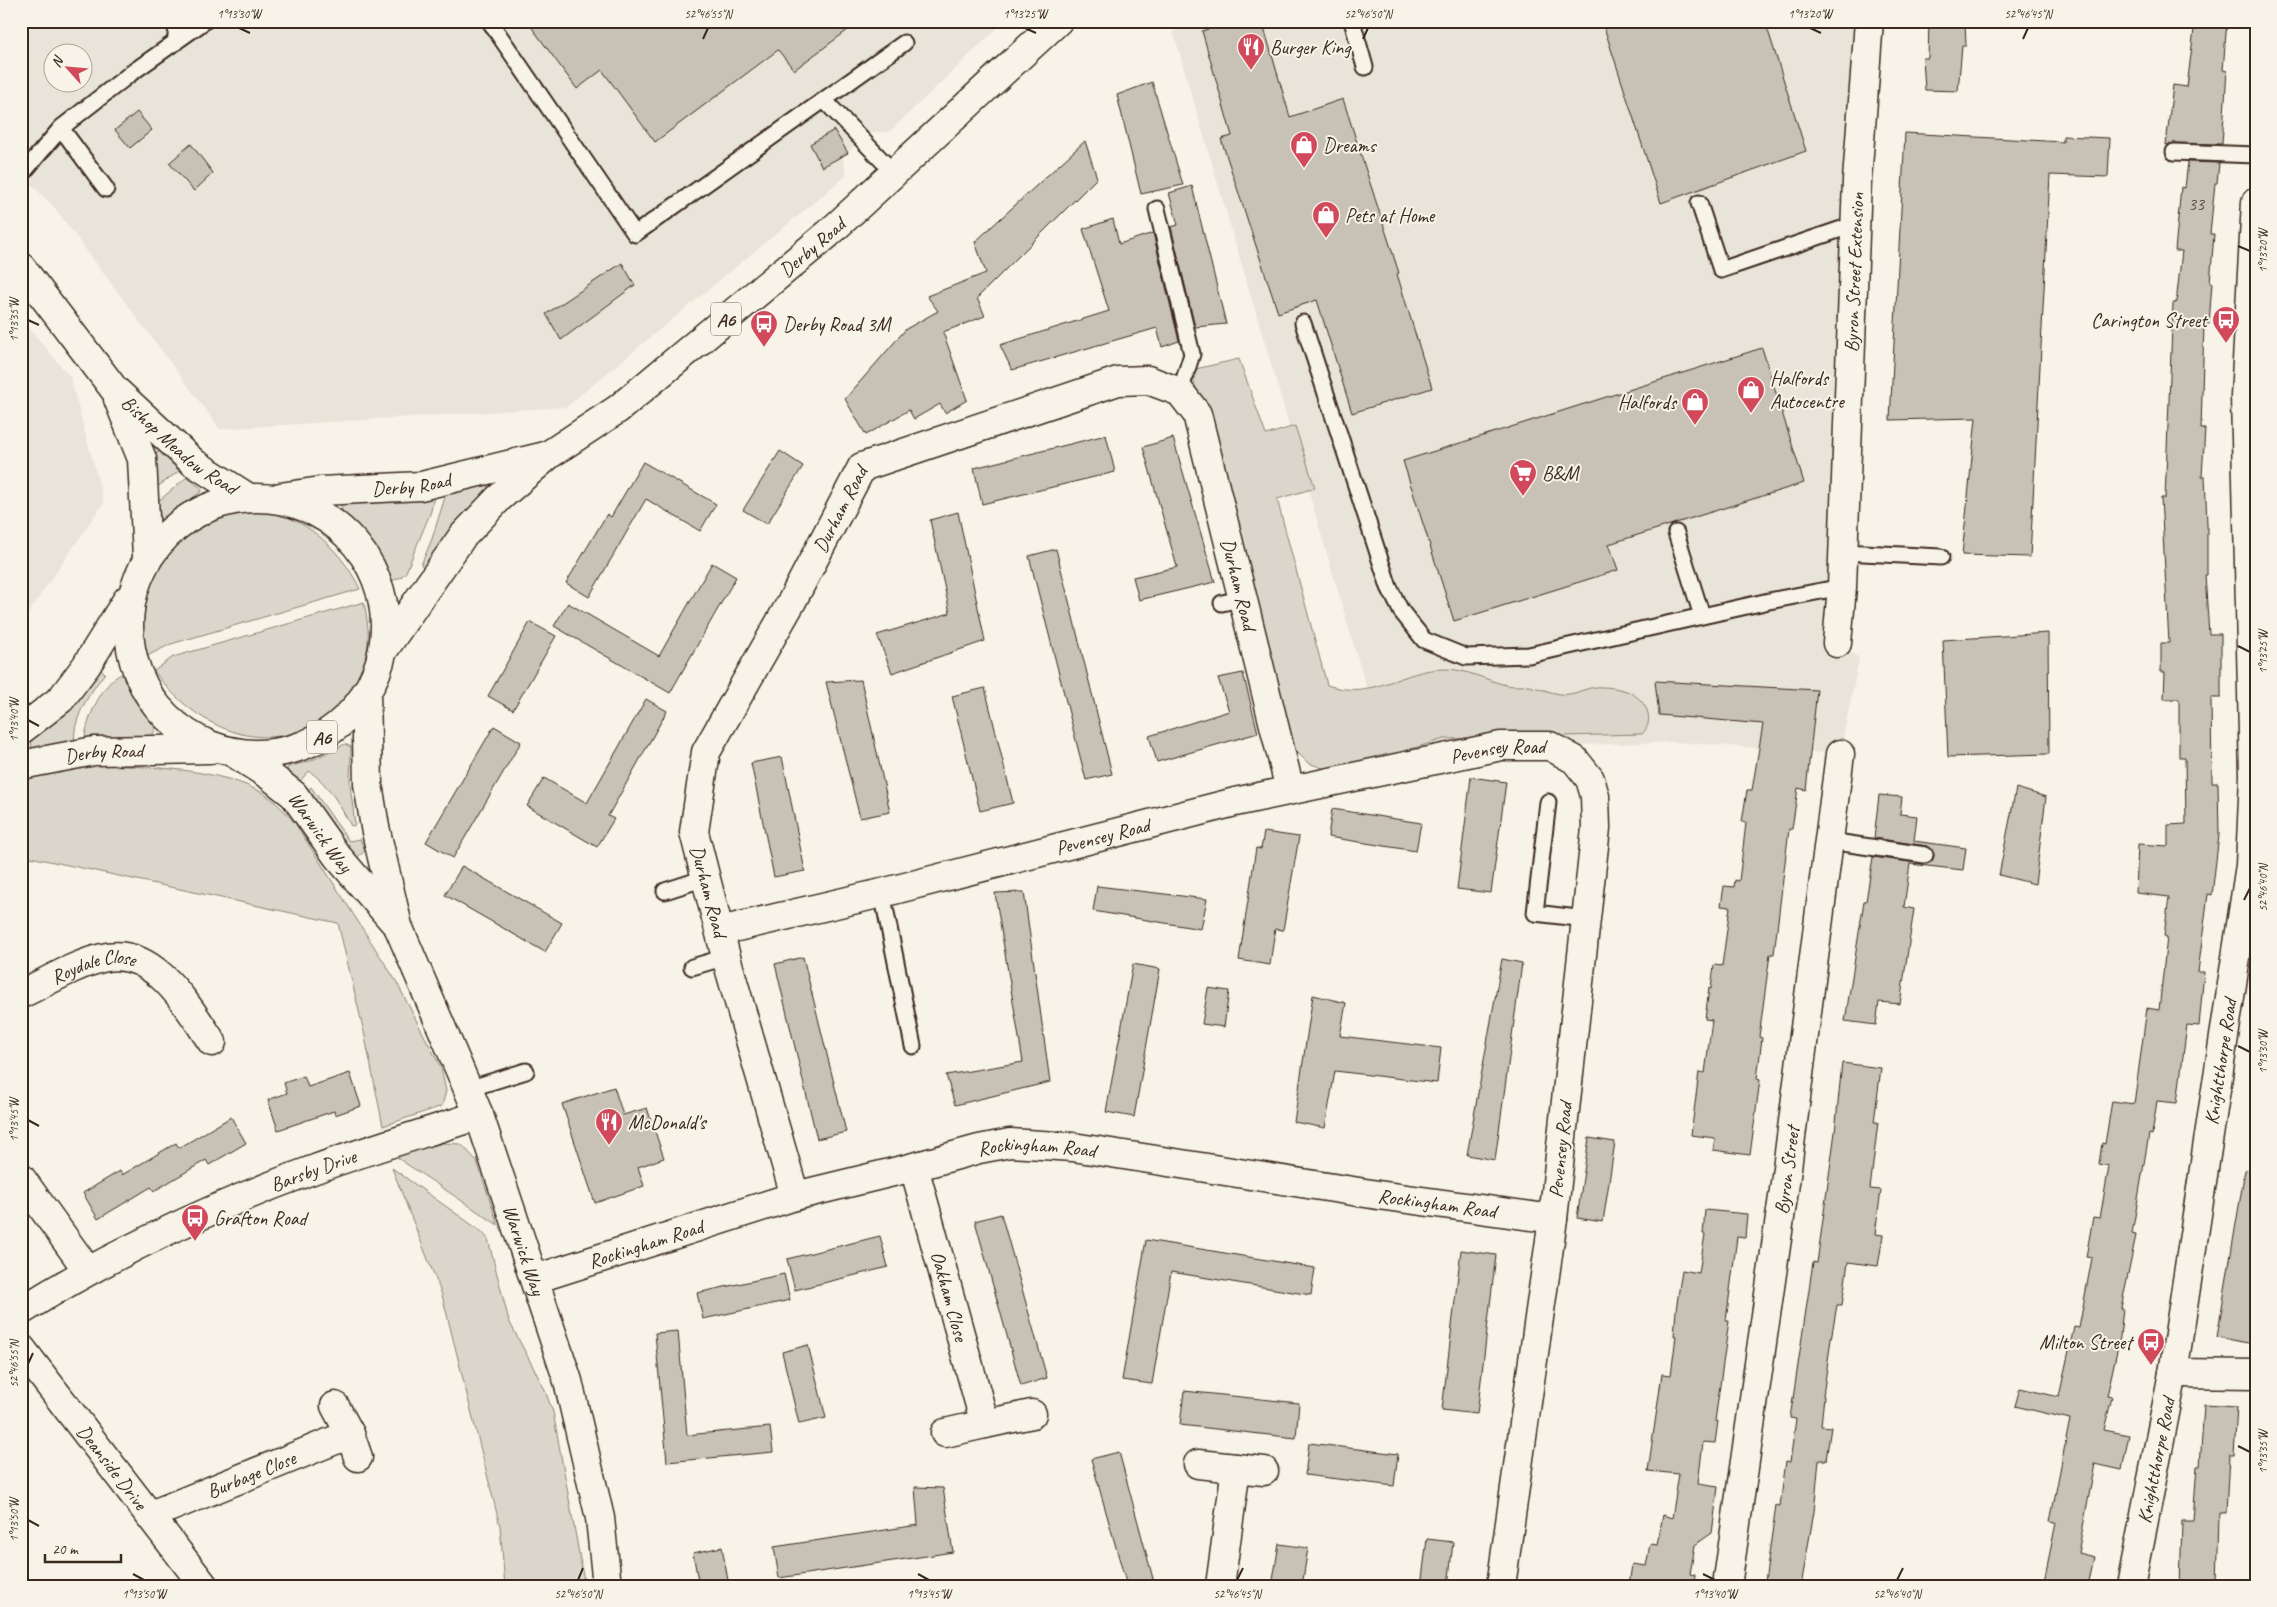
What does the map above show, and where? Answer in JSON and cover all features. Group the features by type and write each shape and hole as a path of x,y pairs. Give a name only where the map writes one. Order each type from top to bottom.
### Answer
{"main road":[{"name":"Derby Road","path":"383,651 462,537 499,498 550,454 618,409 828,234 895,174 956,114 1058,21"},
{"name":"Byron Street Extension","path":"1837,643 1842,587 1856,224 1869,21"},
{"name":"Knightthorpe Road","path":"2131,1586 2173,1373 2253,865 2251,465 2245,396 2256,202"},
{"name":"Bishop Meadow Road","path":"21,267 114,389 194,463 260,498"},
{"name":"Durham Road","path":"794,1196 726,957 694,832 706,752 792,601 862,467 1118,381 1148,380 1180,392 1197,414 1232,601 1290,790"},
{"name":"Bishop Meadow Road","path":"114,389 131,427 142,460 147,557"},
{"name":"Derby Road","path":"260,498 321,491 421,486 550,454"},
{"name":"A6","path":"260,498 299,504 336,524 364,555 381,590 385,615 383,651 377,671 366,692 342,722 324,736 304,746 282,752 259,755 225,750 185,732 166,717 151,698 139,677 127,631 130,596 137,574 147,557 168,534 191,516 217,504 260,498"},
{"name":"A6","path":"21,730 61,699 86,666 130,596"},
{"name":"Warwick Way","path":"366,692 368,784 375,827 398,926 480,1115 568,1381 600,1518 607,1586"},
{"name":"Pevensey Road","path":"720,931 882,893 1235,802 1501,746 1550,746 1575,760 1590,779 1595,796 1596,828 1553,1219 1501,1586"},
{"name":"Derby Road","path":"21,764 94,751 225,750"},
{"name":"Warwick Way","path":"225,750 270,776 294,795 337,856 398,926"},
{"name":"Byron Street","path":"1727,1586 1786,1176 1840,754"},
{"name":"Roydale Close","path":"21,994 101,958 117,956 149,966 210,1027"},
{"name":"Barsby Drive","path":"21,1310 88,1271 168,1230 282,1181 480,1115"},
{"name":"Rockingham Road","path":"535,1279 794,1196 914,1167 979,1148 1010,1143 1044,1144 1378,1195 1553,1219"},
{"name":"Oakham Close","path":"914,1167 985,1424"},
{"path":"21,1178 88,1271"},
{"name":"Deanside Drive","path":"21,1348 204,1586"},
{"path":"2173,1373 2256,1374"},
{"name":"Burbage Close","path":"151,1516 354,1446 334,1406"},
{"path":"945,1433 1032,1414"},
{"path":"1198,1464 1264,1471"},
{"path":"1220,1586 1236,1468"}],"lane":[{"path":"175,42 178,21"},
{"path":"21,175 61,128 130,74 205,21"},
{"path":"1352,21 1365,67"},
{"path":"490,22 635,234 904,42"},
{"path":"824,100 895,174"},
{"path":"61,128 106,189"},
{"path":"2174,152 2256,156"},
{"path":"1700,203 1721,270 1856,224"},
{"path":"1157,209 1192,354 1180,392"},
{"path":"1303,323 1389,587 1401,612 1424,640 1466,657 1529,655 1842,587"},
{"path":"1676,533 1702,616"},
{"path":"1843,552 1941,557"},
{"path":"1548,802 1534,913 1586,919"},
{"path":"1829,841 1925,855"},
{"path":"665,891 706,878"},
{"path":"882,893 913,1046"},
{"path":"692,967 726,957"},
{"path":"468,1089 526,1071"}],"shaded area":[{"path":"21,21 1005,21 889,132 868,132 843,157 846,176 566,407 220,429 54,207 21,174"},
{"path":"1170,21 1869,21 1837,643 1859,658 1840,754 1676,742 1550,746 1390,768"},
{"path":"21,318 70,377 104,502 21,624"},
{"path":"1239,359 1266,435 1295,426 1315,488 1277,499 1327,685 1344,689 1359,689 1374,687 1429,670 1452,669 1506,685 1529,686 1559,694 1570,694 1597,687 1612,688 1629,692 1644,705 1649,717 1646,729 1642,734 1444,739 1335,772 1308,763 1295,750 1284,724 1191,370"},
{"path":"161,451 179,471 156,488 151,455"},
{"path":"187,477 202,491 162,520 155,514 156,499 161,499"},
{"path":"487,484 489,493 424,568 421,565 432,539 446,494"},
{"path":"434,496 431,511 406,572 401,577 392,581 386,566 373,545 358,526 345,514 341,505 343,503 402,501"},
{"path":"246,509 264,510 282,515 314,532 341,558 360,589 171,644 147,656 143,631 145,606 152,583 164,561 180,542 199,527 222,516"},
{"path":"364,602 368,626 368,645 364,665 358,680 341,705 332,714 300,731 279,736 258,737 237,733 218,726 183,703 167,688 154,671 173,657"},
{"path":"100,669 105,673 93,689 79,716 76,726 75,745 32,750 31,741 63,715"},
{"path":"122,674 134,700 156,729 148,741 85,744 87,726 101,694 115,678"},
{"path":"345,744 351,747 350,784 355,825 351,826 333,796 316,776 309,771 299,782 286,772 288,767 310,761"},
{"path":"75,765 145,767 195,772 241,783 261,792 275,802 295,823 396,981 441,1068 446,1091 442,1106 383,1126 364,1032 338,923 21,855 21,773"},
{"path":"311,787 349,841 360,839 365,851 356,858 308,790"},
{"path":"442,1143 461,1144 477,1161 498,1225 399,1159 398,1155"},
{"path":"392,1168 482,1232 488,1239 509,1321 544,1388 553,1412 585,1586 505,1586 500,1526 442,1295"}],"building":[{"path":"527,21 860,21 794,70 778,50 655,142 602,70 577,89"},
{"path":"1233,21 1262,21 1290,117 1343,99 1399,273 1397,274 1432,388 1352,413 1317,300 1278,313 1221,139 1232,136 1202,31"},
{"path":"1602,21 1765,21 1806,151 1661,203"},
{"path":"1929,21 1965,21 1966,46 1962,46 1958,91 1925,90 1923,58 1928,58"},
{"path":"2195,21 2227,21 2223,70 2227,71 2222,144 2174,143 2166,145 2173,85 2187,87"},
{"path":"1152,82 1183,185 1141,194 1117,95"},
{"path":"137,112 152,130 130,148 115,130"},
{"path":"834,130 848,153 822,167 810,144"},
{"path":"1905,133 2063,142 2063,136 2110,138 2108,177 2050,175 2030,557 1962,555 1976,418 1890,420"},
{"path":"1085,141 1097,178 977,298 985,316 943,332 967,400 945,413 940,404 914,419 909,410 866,435 845,399 906,329 938,311 927,296 986,273 975,242"},
{"path":"191,144 213,173 194,191 169,163"},
{"path":"2188,162 2219,163 2210,234 2214,234 2210,283 2212,283 2209,324 2204,324 2201,429 2205,429 2202,476 2205,476 2207,575 2205,575 2209,634 2221,634 2221,698 2211,698 2212,783 2218,783 2219,835 2212,895 2208,894 2198,972 2204,972 2199,1026 2187,1025 2177,1103 2157,1101 2152,1135 2149,1134 2132,1234 2136,1235 2121,1308 2123,1308 2120,1337 2107,1396 2112,1397 2104,1430 2129,1435 2122,1470 2095,1464 2078,1553 2094,1557 2088,1586 2043,1586 2056,1523 2050,1522 2070,1419 2015,1406 2020,1388 2059,1397 2074,1327 2079,1328 2092,1258 2086,1257 2093,1217 2100,1218 2109,1166 2099,1164 2102,1143 2105,1144 2112,1101 2134,1104 2147,1008 2159,1010 2167,937 2164,936 2169,897 2136,893 2138,844 2168,846 2168,825 2186,824 2185,757 2179,757 2179,699 2164,699 2165,672 2161,672 2161,643 2169,643 2161,498 2165,498 2173,303 2176,303 2182,251 2175,251 2181,187 2185,188"},
{"path":"1192,186 1226,324 1195,327 1171,227 1178,225 1169,193"},
{"path":"1113,219 1119,244 1153,233 1179,341 1162,347 1157,328 1012,370 1000,345 1109,311 1083,229"},
{"path":"622,263 635,285 561,340 546,314"},
{"path":"1762,348 1804,483 1609,544 1618,570 1454,621 1403,461"},
{"path":"1106,435 1115,472 982,504 974,468"},
{"path":"1173,438 1215,582 1139,600 1133,577 1177,567 1143,447"},
{"path":"780,451 803,466 767,524 743,510"},
{"path":"643,462 716,504 700,531 646,499 589,597 566,583 607,514 611,517"},
{"path":"958,512 985,641 892,673 877,635 950,613 930,520"},
{"path":"1056,549 1112,774 1086,780 1029,556"},
{"path":"712,563 736,577 670,693 554,626 568,603 659,656"},
{"path":"530,622 556,636 513,710 488,696"},
{"path":"2048,633 2049,754 1948,757 1943,640"},
{"path":"1243,673 1258,733 1157,762 1149,736 1229,711 1218,678"},
{"path":"861,680 890,812 860,818 826,682"},
{"path":"1655,681 1817,690 1806,790 1798,788 1792,829 1789,829 1774,954 1770,954 1759,1037 1762,1038 1757,1079 1760,1080 1750,1155 1713,1150 1715,1138 1691,1135 1699,1072 1705,1073 1712,1020 1705,1019 1709,988 1711,989 1714,965 1722,966 1730,907 1721,906 1724,886 1734,887 1735,880 1739,881 1746,823 1742,822 1747,790 1752,790 1763,724 1659,715"},
{"path":"985,688 1013,803 980,811 952,696"},
{"path":"646,699 667,711 608,816 614,819 597,847 527,806 544,778 587,803"},
{"path":"494,726 521,742 453,858 426,842"},
{"path":"782,757 805,871 774,877 751,763"},
{"path":"1471,777 1506,782 1491,893 1457,889"},
{"path":"2016,788 2046,797 2035,884 1999,875"},
{"path":"1879,795 1902,797 1900,814 1917,816 1914,841 1966,848 1963,870 1910,864 1904,907 1914,909 1900,1004 1879,1002 1876,1025 1845,1021 1873,857 1924,864 1932,861 1934,856 1933,851 1927,846 1874,838"},
{"path":"1332,809 1421,823 1416,851 1328,837"},
{"path":"1264,832 1299,837 1283,930 1275,929 1270,965 1239,960 1256,848 1261,849"},
{"path":"462,866 562,923 545,952 445,895"},
{"path":"1097,886 1207,899 1201,929 1093,911"},
{"path":"1024,892 1050,1082 955,1105 946,1075 1023,1062 995,893"},
{"path":"803,957 846,1132 817,1139 775,964"},
{"path":"1502,959 1522,963 1495,1160 1467,1155"},
{"path":"1133,964 1160,969 1134,1117 1106,1112"},
{"path":"1208,988 1229,991 1224,1027 1202,1024"},
{"path":"1313,995 1346,1003 1340,1036 1441,1048 1437,1083 1335,1071 1325,1128 1294,1122"},
{"path":"1842,1063 1881,1068 1874,1122 1878,1122 1870,1189 1881,1190 1875,1234 1883,1235 1878,1266 1848,1262 1842,1305 1837,1305 1823,1396 1821,1426 1831,1427 1826,1460 1819,1460 1814,1512 1801,1586 1790,1586 1765,1582 1776,1505 1780,1506 1786,1461 1790,1462 1796,1419 1790,1418 1813,1262 1817,1263 1835,1132"},
{"path":"350,1073 361,1106 335,1115 334,1111 278,1130 268,1100 287,1093 284,1083 304,1076 308,1087"},
{"path":"614,1087 623,1115 647,1108 664,1158 638,1167 644,1186 595,1203 562,1104"},
{"path":"231,1117 246,1143 209,1165 206,1160 154,1191 151,1187 98,1219 83,1193 120,1171 122,1175 176,1143 179,1148"},
{"path":"1589,1138 1615,1142 1603,1222 1577,1218"},
{"path":"2245,1170 2256,1171 2256,1327 2253,1344 2217,1337"},
{"path":"1705,1210 1747,1214 1745,1238 1737,1237 1726,1321 1729,1321 1715,1421 1718,1421 1715,1443 1703,1442 1698,1484 1718,1487 1712,1533 1695,1545 1690,1574 1695,1575 1694,1586 1629,1586 1632,1564 1646,1566 1650,1544 1657,1545 1663,1515 1672,1518 1679,1474 1648,1471 1662,1374 1671,1375 1676,1336 1674,1336 1676,1310 1682,1270 1699,1273 1705,1234 1703,1234"},
{"path":"1001,1214 1047,1378 1021,1386 975,1221"},
{"path":"880,1236 888,1267 795,1290 787,1259"},
{"path":"1146,1240 1315,1268 1311,1295 1171,1272 1152,1384 1122,1380"},
{"path":"1461,1250 1496,1255 1477,1414 1442,1410"},
{"path":"784,1274 790,1300 703,1319 697,1293"},
{"path":"678,1331 687,1435 770,1427 773,1452 667,1462 655,1333"},
{"path":"808,1345 826,1418 799,1424 782,1352"},
{"path":"1184,1391 1299,1403 1296,1438 1180,1425"},
{"path":"2204,1405 2237,1407 2234,1455 2229,1455 2226,1513 2219,1513 2217,1586 2180,1586 2182,1521 2193,1521 2197,1466 2200,1466"},
{"path":"1309,1443 1398,1454 1394,1486 1305,1475"},
{"path":"1119,1452 1155,1586 1127,1586 1091,1459"},
{"path":"915,1487 943,1488 953,1552 779,1578 774,1547 918,1525"},
{"path":"1427,1539 1453,1542 1448,1586 1421,1586"},
{"path":"1279,1544 1308,1548 1302,1586 1272,1586"},
{"path":"722,1547 729,1586 699,1586 693,1553"}],"place":[{"name":"Burger King","path":"1251,71"},
{"name":"Dreams","path":"1304,169"},
{"name":"Pets at Home","path":"1326,239"},
{"name":"Carington Street","path":"2226,344"},
{"name":"Derby Road 3M","path":"764,348"},
{"name":"Halfords Autocentre","path":"1751,414"},
{"name":"Halfords","path":"1695,426"},
{"name":"B&M","path":"1523,497"},
{"name":"McDonald's","path":"609,1146"},
{"name":"Grafton Road","path":"195,1242"},
{"name":"Milton Street","path":"2151,1366"}]}
